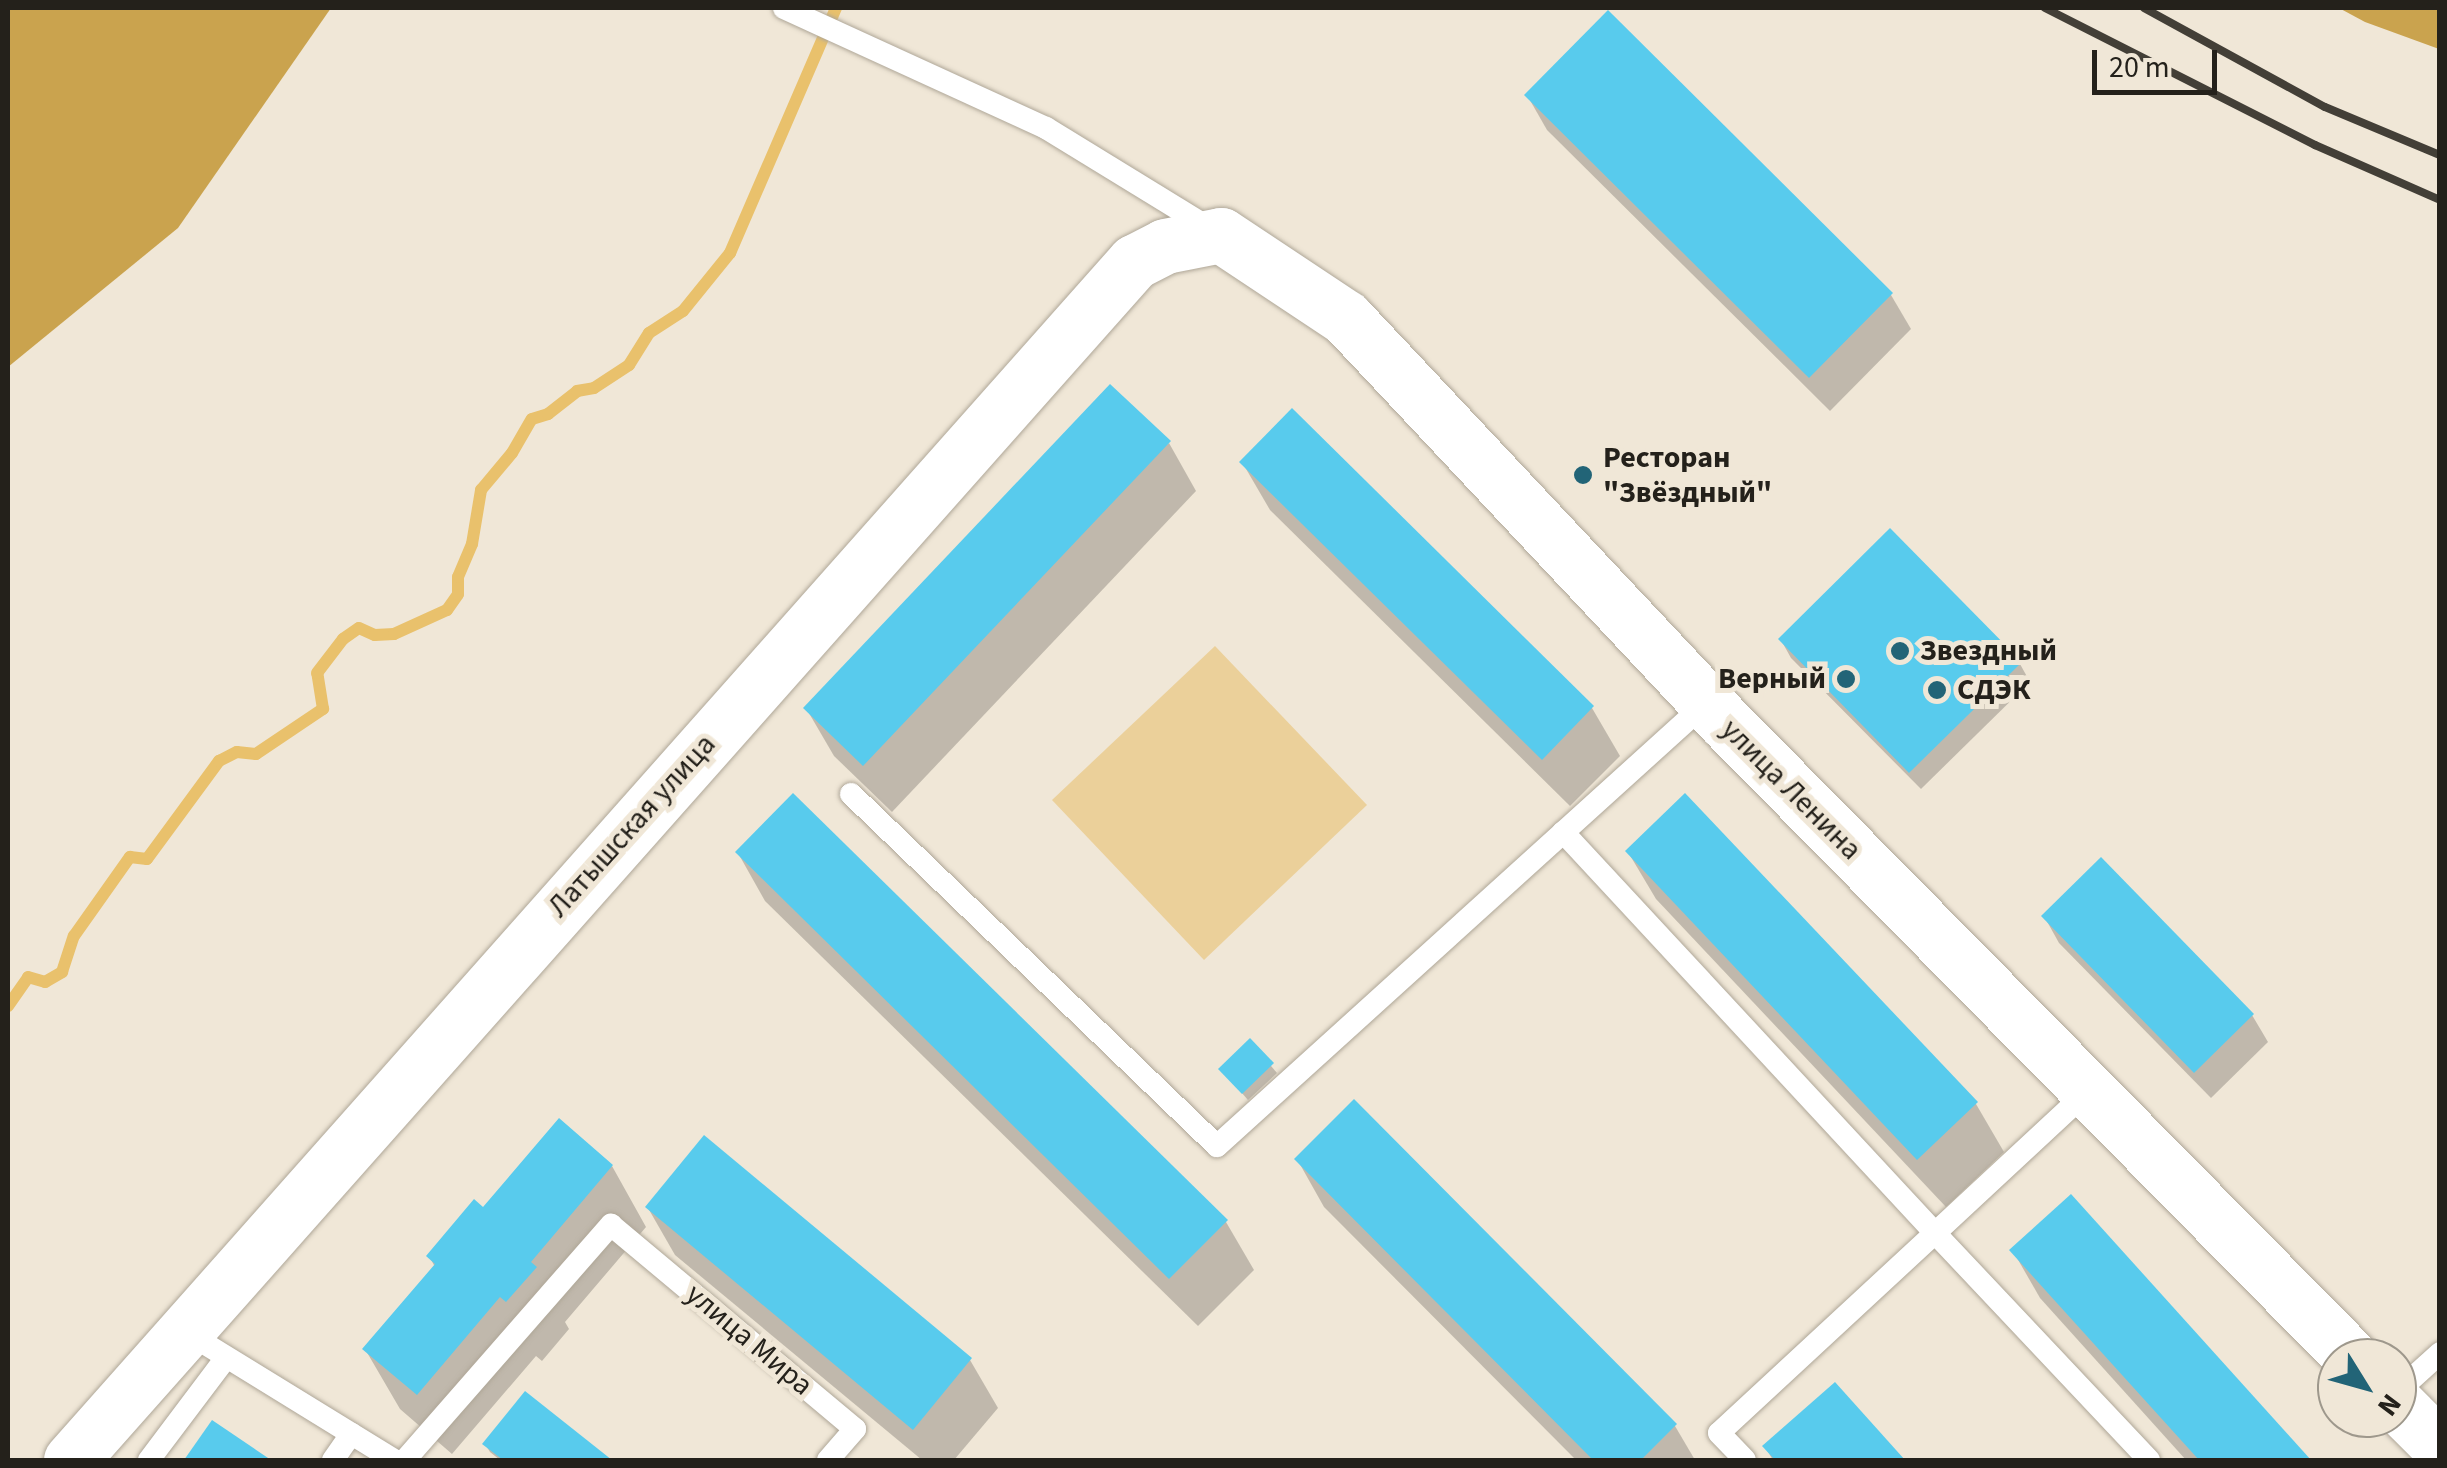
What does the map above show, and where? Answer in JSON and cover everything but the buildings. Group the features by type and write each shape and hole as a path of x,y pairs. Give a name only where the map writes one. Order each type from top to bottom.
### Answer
{"street":[{"name":"улица Ленина","path":"1222,236 1346,318 1706,702 2332,1338"},
{"name":"Латышская улица","path":"71,1460 204,1344 1134,262 1165,246 1222,236"},
{"path":"2417,1424 2440,1448"}],"lane":[{"path":"793,12 1046,128 1222,236"},
{"path":"851,794 1217,1146 1706,702"},
{"path":"1563,832 2149,1460"},
{"path":"1745,1460 1720,1433 2088,1092"},
{"name":"улица Мира","path":"405,1460 611,1225 855,1428 828,1460"},
{"path":"149,1460 204,1344 394,1460"},
{"path":"2417,1373 2440,1352"},
{"path":"333,1460 350,1434"}],"shaded area":[{"path":"8,8 331,8 178,228 8,367"},
{"path":"2339,8 2439,8 2439,49 2365,22"},
{"path":"1215,646 1367,805 1204,960 1052,800"}],"waterway":[{"path":"8,1006 28,977 45,982 62,972 74,936 130,857 147,859 219,761 237,752 256,754 323,709 317,673 343,639 359,628 375,635 394,634 447,610 458,594 458,577 472,544 481,490 512,453 532,419 548,414 577,391 594,388 629,365 649,333 683,311 730,253 836,8"}],"railway":[{"path":"2045,8 2315,145 2440,200"},
{"path":"2144,8 2325,107 2440,155"}],"place":[{"name":"Ресторан \"Звёздный\"","path":"1583,475"},
{"name":"Звездный","path":"1900,651"},
{"name":"Верный","path":"1846,679"},
{"name":"СДЭК","path":"1937,690"}]}
